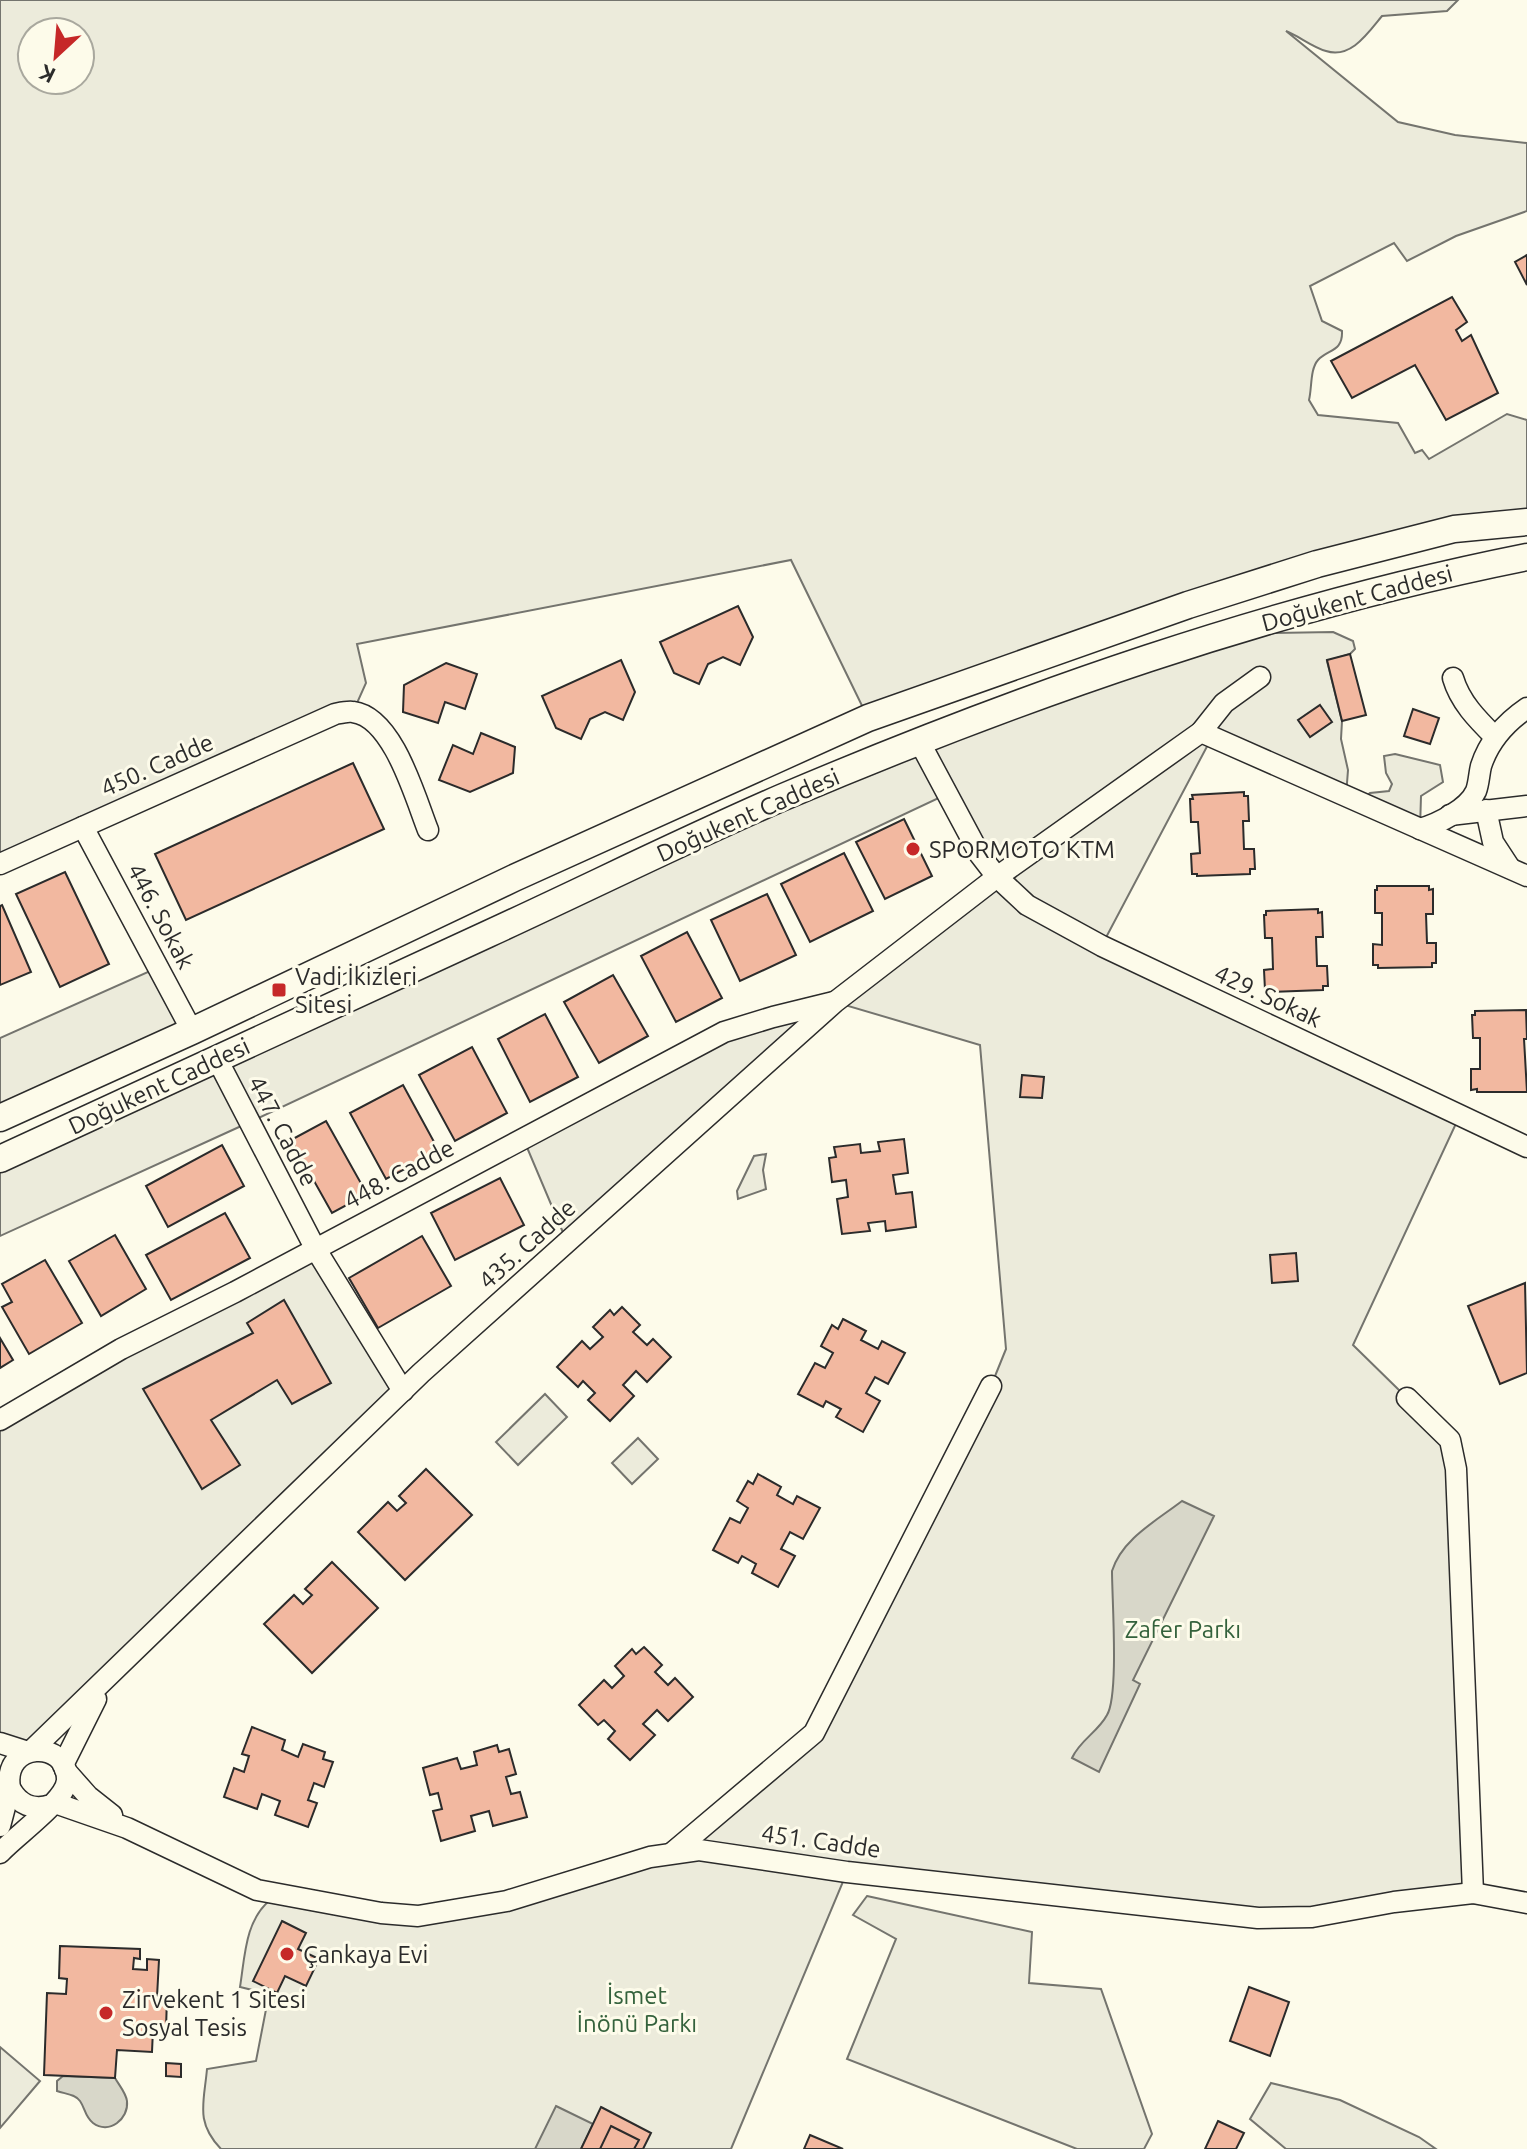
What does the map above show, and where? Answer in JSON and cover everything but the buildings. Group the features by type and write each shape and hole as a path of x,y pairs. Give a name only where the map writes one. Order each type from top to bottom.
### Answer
{"main road":[{"name":"Doğukent Caddesi","path":"0,1118 192,1031 514,878 868,718 1188,605 1317,564 1454,529 1527,522"},
{"name":"Doğukent Caddesi","path":"0,1159 777,800 919,741 1059,690 1277,618 1461,570 1527,557"}],"street":[{"name":"435. Cadde","path":"30,1752 403,1391 835,1002 997,877 1201,732 1224,703 1260,677"},
{"path":"1453,678 1458,694 1477,720 1495,737"},
{"path":"1420,829 1438,824 1476,793 1481,766 1495,737 1527,708"},
{"name":"450. Cadde","path":"0,864 335,714 353,712 374,721 387,736 428,830"},
{"path":"1201,732 1518,872"},
{"name":"429. Sokak","path":"919,741 980,855 997,877 1027,905 1062,926 1527,1147"},
{"path":"1450,815 1527,806"},
{"path":"1486,810 1493,842 1518,872"},
{"name":"446. Sokak","path":"83,827 192,1031"},
{"name":"448. Cadde","path":"0,1420 121,1349 235,1292 724,1032 835,1002"},
{"name":"447. Cadde","path":"217,1059 315,1248 403,1391"},
{"path":"671,1854 814,1733 991,1386"},
{"path":"1407,1398 1450,1440 1456,1469 1473,1893"},
{"path":"0,1853 53,1804 66,1785 64,1768 82,1723 111,1671"},
{"path":"0,1743 30,1752 50,1753 88,1796 127,1828"},
{"path":"0,1826 9,1775 15,1761 30,1752"},
{"path":"7,1781 24,1804 37,1808 53,1804 127,1828"},
{"name":"451. Cadde","path":"127,1828 257,1890 381,1913 418,1916 507,1901 650,1857 699,1850 847,1872 1258,1918 1312,1917 1394,1902 1473,1893 1527,1903"}],"green space":[{"path":"0,0 1458,0 1447,11 1382,16 1358,43 1343,51 1321,49 1286,31 1398,122 1455,135 1527,143 1527,211 1456,236 1407,261 1394,243 1310,286 1322,321 1342,331 1342,338 1337,347 1315,364 1309,400 1318,415 1398,423 1415,453 1422,450 1429,459 1507,414 1527,420 1527,522 1454,529 868,718 791,560 357,644 366,683 353,712 0,864"},
{"name":"Zafer Parkı","path":"1333,632 1353,641 1355,649 1350,654 1327,661 1342,721 1341,739 1348,770 1346,796 1212,737 1102,945 1460,1115 1353,1345 1450,1440 1473,1893 1312,1917 847,1872 731,2149 221,2149 204,2121 207,2069 256,2061 269,1994 240,1987 251,1929 255,1918 270,1900 418,1916 649,1857 814,1733 991,1386 1006,1349 980,1045 835,1002 996,877 947,794 250,1122 0,1236 0,1162 919,741 1203,641 1274,633"},
{"path":"1395,754 1440,765 1443,782 1421,796 1420,829 1362,800 1370,793 1389,791 1392,784 1386,773 1384,756"},
{"path":"159,967 192,1031 0,1118 0,1038"},
{"path":"835,1002 567,1242 523,1138 724,1032"},
{"path":"766,1154 763,1170 766,1189 738,1199 737,1191 754,1156"},
{"path":"315,1248 403,1391 31,1751 0,1743 0,1420"},
{"path":"545,1394 567,1417 518,1465 496,1442"},
{"path":"638,1438 658,1459 632,1484 612,1463"},
{"path":"867,1896 1032,1932 1029,1983 1101,1989 1152,2134 1144,2149 1077,2149 847,2059 896,1939 853,1915"},
{"path":"0,2047 40,2081 0,2128"},
{"path":"1271,2083 1340,2100 1419,2137 1436,2149 1286,2149 1250,2119"}],"shaded area":[{"path":"1182,1501 1214,1516 1133,1680 1140,1684 1099,1772 1072,1758 1103,1721 1111,1704 1114,1668 1112,1571 1132,1540"},
{"path":"63,2076 115,2078 127,2101 125,2114 111,2126 93,2123 78,2099 57,2091 57,2081"},
{"path":"556,2106 593,2124 581,2149 535,2149"}],"place":[{"name":"SPORMOTO KTM","path":"913,849"},
{"name":"Vadi İkizleri Sitesi","path":"279,990"},
{"name":"Çankaya Evi","path":"287,1954"},
{"name":"Zirvekent 1 Sitesi Sosyal Tesis","path":"106,2013"}],"park label":[{"name":"İsmet İnönü Parkı","path":"637,2009"}]}
